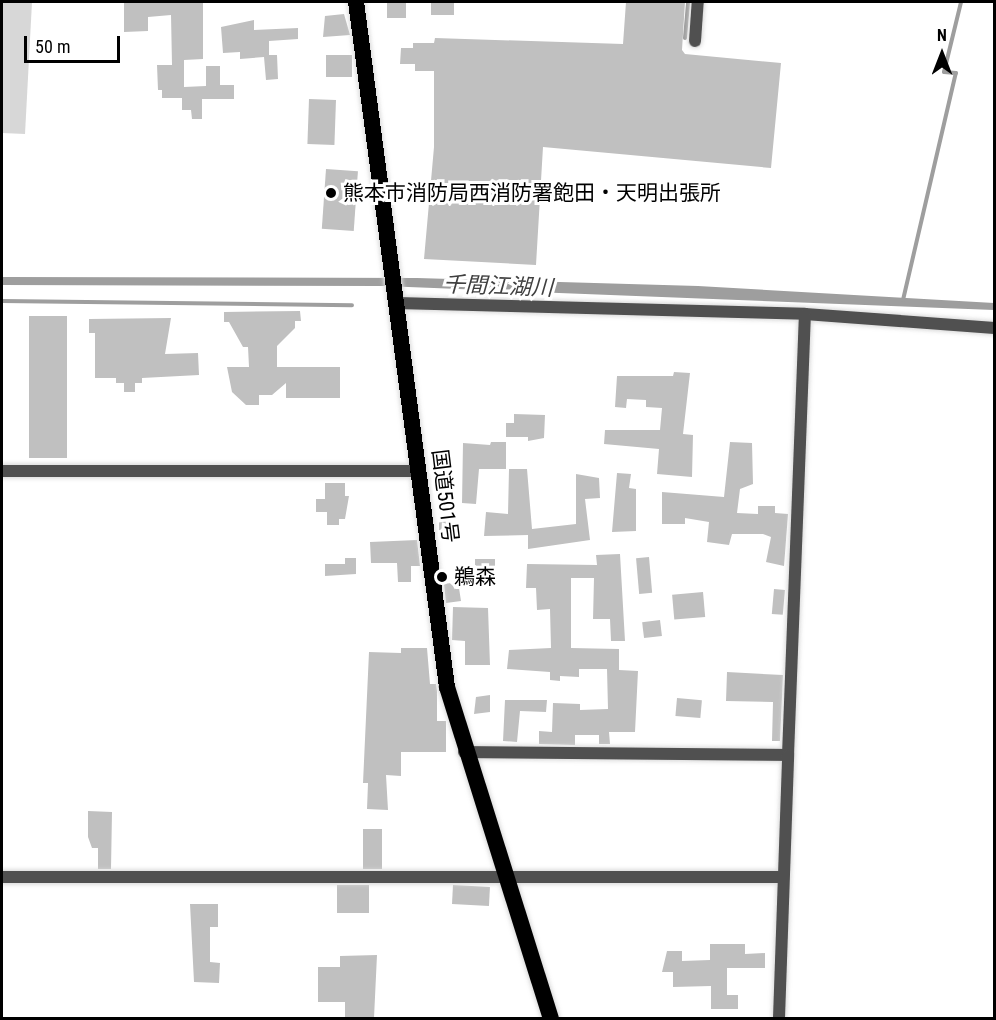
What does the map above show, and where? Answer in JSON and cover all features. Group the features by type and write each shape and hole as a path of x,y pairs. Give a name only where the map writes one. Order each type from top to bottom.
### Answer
{"highway":[{"name":"国道501号","path":"356,2 447,687 464,752 551,1018"}],"street":[{"path":"695,41 698,2"},
{"path":"396,298 806,314 994,328"},
{"path":"778,1018 781,877 806,314"},
{"path":"2,471 419,471"},
{"path":"464,752 788,754"},
{"path":"2,878 781,877"}],"shaded area":[{"path":"2,2 32,2 25,134 2,133"}],"water":[{"name":"千間江湖川","path":"2,277 417,278 698,286 994,303 994,310 383,286 2,285"}],"building":[{"path":"203,2 203,59 184,60 184,87 206,86 206,66 220,66 220,85 234,85 234,99 202,99 202,119 192,119 191,110 182,110 182,98 162,98 162,90 158,90 157,65 172,65 171,15 148,17 148,31 124,32 124,3"},
{"path":"387,2 406,2 406,18 387,18"},
{"path":"431,2 454,2 454,15 431,15"},
{"path":"626,2 685,2 682,50 685,54 781,63 771,168 543,147 536,265 424,259 434,147 434,71 415,71 415,64 400,64 401,48 413,48 413,43 434,43 435,38 623,44"},
{"path":"344,14 350,35 323,37 325,16"},
{"path":"254,20 254,30 298,28 298,39 269,41 269,55 277,55 278,79 266,80 264,57 240,59 240,52 223,53 221,27"},
{"path":"326,55 352,55 352,77 326,77"},
{"path":"309,99 336,100 334,145 307,144"},
{"path":"326,169 358,171 354,231 322,229"},
{"path":"300,311 301,321 295,321 295,328 277,346 277,367 340,367 340,398 286,398 286,383 272,395 259,395 259,405 246,405 232,392 227,367 249,367 248,347 243,347 229,322 224,322 224,312"},
{"path":"29,316 67,316 67,458 29,458"},
{"path":"171,318 165,354 198,353 199,375 142,378 142,383 135,383 135,392 124,392 124,383 116,383 116,378 95,378 95,333 89,333 89,319"},
{"path":"674,372 690,373 683,434 693,435 692,477 657,474 659,449 604,444 605,430 660,430 662,408 646,407 646,400 627,399 626,408 615,407 617,376 673,376"},
{"path":"514,414 545,415 544,438 528,441 528,437 506,437 506,423 514,423"},
{"path":"491,442 506,442 506,469 479,469 476,504 462,503 463,443 490,445"},
{"path":"730,442 752,443 753,484 740,489 737,513 758,514 758,506 775,506 775,513 788,514 784,566 766,562 771,537 763,534 732,534 729,545 707,542 709,522 685,518 685,524 662,524 662,492 724,497"},
{"path":"509,469 527,469 532,529 576,524 576,474 599,478 600,498 585,499 590,540 528,549 528,535 484,536 486,512 508,514"},
{"path":"617,473 631,474 629,488 636,489 636,531 612,532"},
{"path":"325,483 345,483 345,496 349,496 345,519 339,519 339,525 327,525 327,512 316,512 316,499 325,499"},
{"path":"439,516 451,516 451,532 439,532"},
{"path":"417,540 420,566 411,566 411,582 398,582 397,563 371,563 370,542"},
{"path":"620,554 625,641 611,641 610,619 593,619 594,578 571,578 571,648 619,649 619,670 638,671 635,732 609,732 610,744 599,744 599,735 575,735 575,745 539,744 539,731 552,732 553,703 580,704 580,710 608,709 607,669 579,669 579,677 560,676 560,681 550,680 550,672 507,669 509,650 551,648 550,609 537,610 536,588 526,588 527,564 597,565 596,555"},
{"path":"649,557 652,593 639,594 636,558"},
{"path":"345,558 356,558 356,574 325,576 325,564 345,564"},
{"path":"475,559 495,559 495,586 475,586"},
{"path":"458,577 473,577 473,588 459,588 461,601 446,603 444,584 458,582"},
{"path":"774,589 785,590 783,615 772,614"},
{"path":"703,592 705,617 674,620 672,595"},
{"path":"453,607 488,608 490,665 465,665 465,641 452,640"},
{"path":"660,620 662,636 644,638 642,622"},
{"path":"401,648 427,648 430,684 436,684 437,691 437,721 446,721 446,752 401,752 401,776 386,775 388,810 367,809 368,783 363,783 369,652 401,653"},
{"path":"727,672 783,675 780,741 772,741 773,702 726,701"},
{"path":"490,695 490,712 474,714 476,697"},
{"path":"677,698 702,700 700,718 675,716"},
{"path":"505,700 547,700 546,712 520,711 517,742 503,741"},
{"path":"88,811 112,812 111,869 98,869 98,848 92,848 88,837"},
{"path":"363,829 382,829 382,869 363,869"},
{"path":"337,885 369,885 369,913 337,913"},
{"path":"453,885 490,887 489,906 452,904"},
{"path":"190,904 218,904 218,927 210,927 210,962 220,963 219,983 194,982"},
{"path":"710,944 745,944 745,954 765,953 765,968 727,968 727,995 738,995 738,1009 711,1009 711,986 673,987 673,972 662,972 667,951 682,951 682,961 710,960"},
{"path":"377,955 374,1018 345,1018 345,1002 318,1002 318,967 340,967 340,956"}],"waterway":[{"path":"685,38 688,2"},
{"path":"903,300 956,73 944,72 961,2"},
{"path":"2,301 352,305"}],"place":[{"name":"熊本市消防局西消防署飽田・天明出張所","path":"331,193"},
{"name":"鵜森","path":"442,577"}]}
